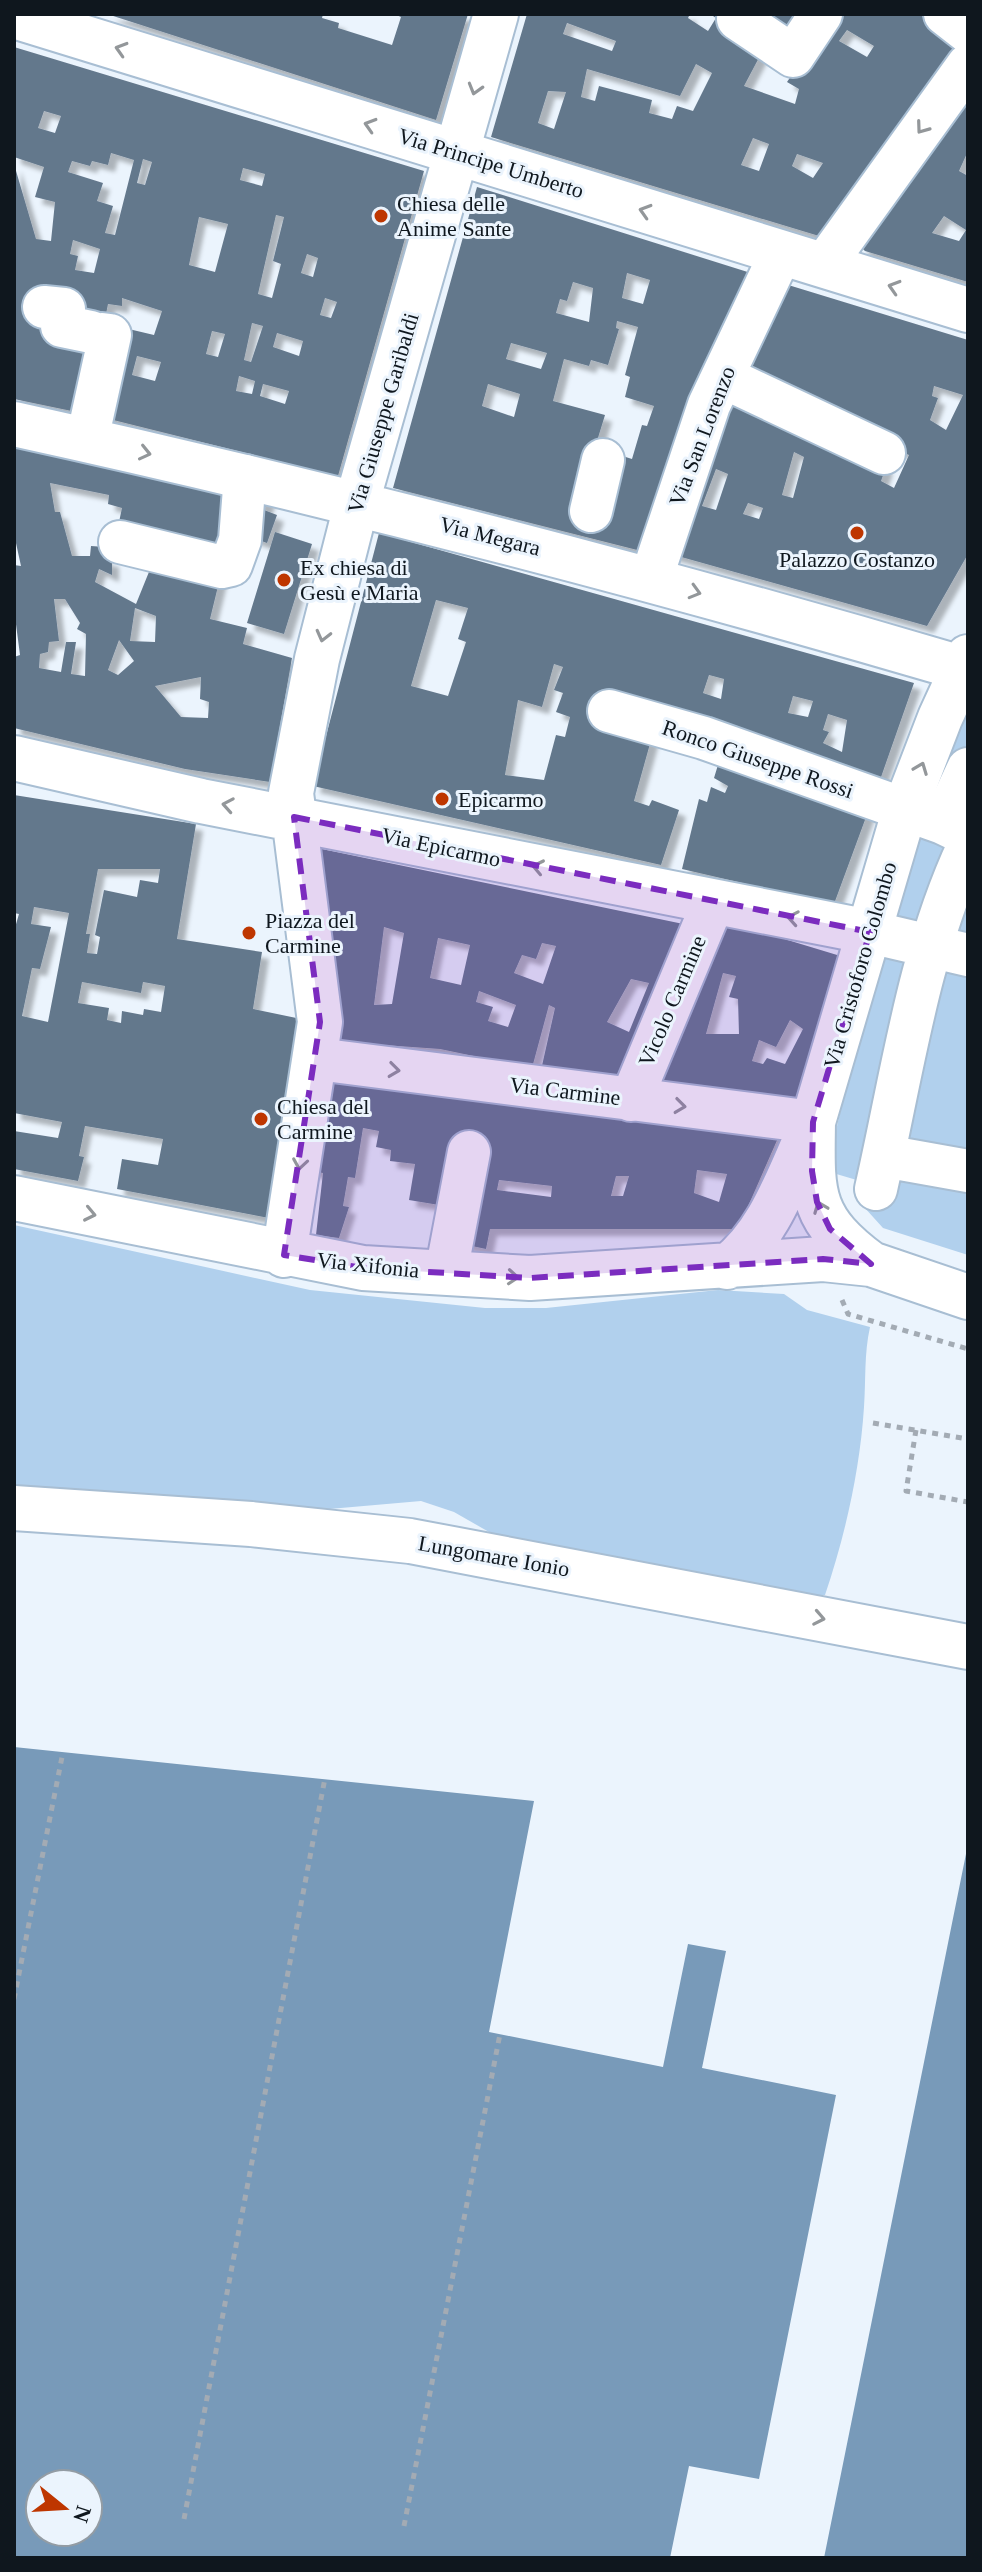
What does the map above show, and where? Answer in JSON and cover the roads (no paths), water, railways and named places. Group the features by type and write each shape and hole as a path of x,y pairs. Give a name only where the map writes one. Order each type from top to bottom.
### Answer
{"street":[{"name":"Via Giuseppe Garibaldi","path":"284,1255 317,1059 320,1022 291,793 317,659 357,502 496,14"},
{"path":"738,19 793,56 821,14"},
{"path":"945,14 968,32"},
{"name":"Via Principe Umberto","path":"14,16 968,310"},
{"path":"824,265 968,65"},
{"name":"Via San Lorenzo","path":"651,579 709,405 781,253"},
{"path":"44,307 64,309 62,326 110,335 87,440"},
{"path":"723,377 884,453"},
{"name":"Via Megara","path":"14,424 357,502 586,536 651,579 965,662"},
{"path":"586,536 603,460"},
{"path":"120,542 222,567 231,565 240,540 245,476"},
{"name":"Via Cristoforo Colombo","path":"871,1264 830,1229 817,1202 812,1171 813,1122 870,932 946,829 965,662"},
{"name":"Ronco Giuseppe Rossi","path":"609,711 704,738 946,829"},
{"name":"Via Epicarmo","path":"14,758 201,801 870,932"},
{"path":"968,769 946,829 944,899 950,950 880,1173 968,1171"},
{"name":"Vicolo Carmine","path":"631,1100 713,903"},
{"path":"870,932 950,950"},
{"name":"Via Carmine","path":"317,1059 813,1122"},
{"path":"727,1267 750,1249 813,1122"},
{"path":"446,1273 469,1152"},
{"name":"Via Xifonia","path":"14,1198 284,1255 363,1268 530,1278 823,1259 871,1264"},
{"path":"871,1264 968,1297"},
{"name":"Lungomare Ionio","path":"14,1508 251,1524 410,1541 968,1647"}],"place":[{"name":"Chiesa delle Anime Sante","path":"381,216"},
{"name":"Palazzo Costanzo","path":"857,533"},
{"name":"Ex chiesa di Gesù e Maria","path":"284,580"},
{"name":"Epicarmo","path":"442,799"},
{"name":"Piazza del Carmine","path":"249,933"},
{"name":"Chiesa del Carmine","path":"261,1119"}]}
